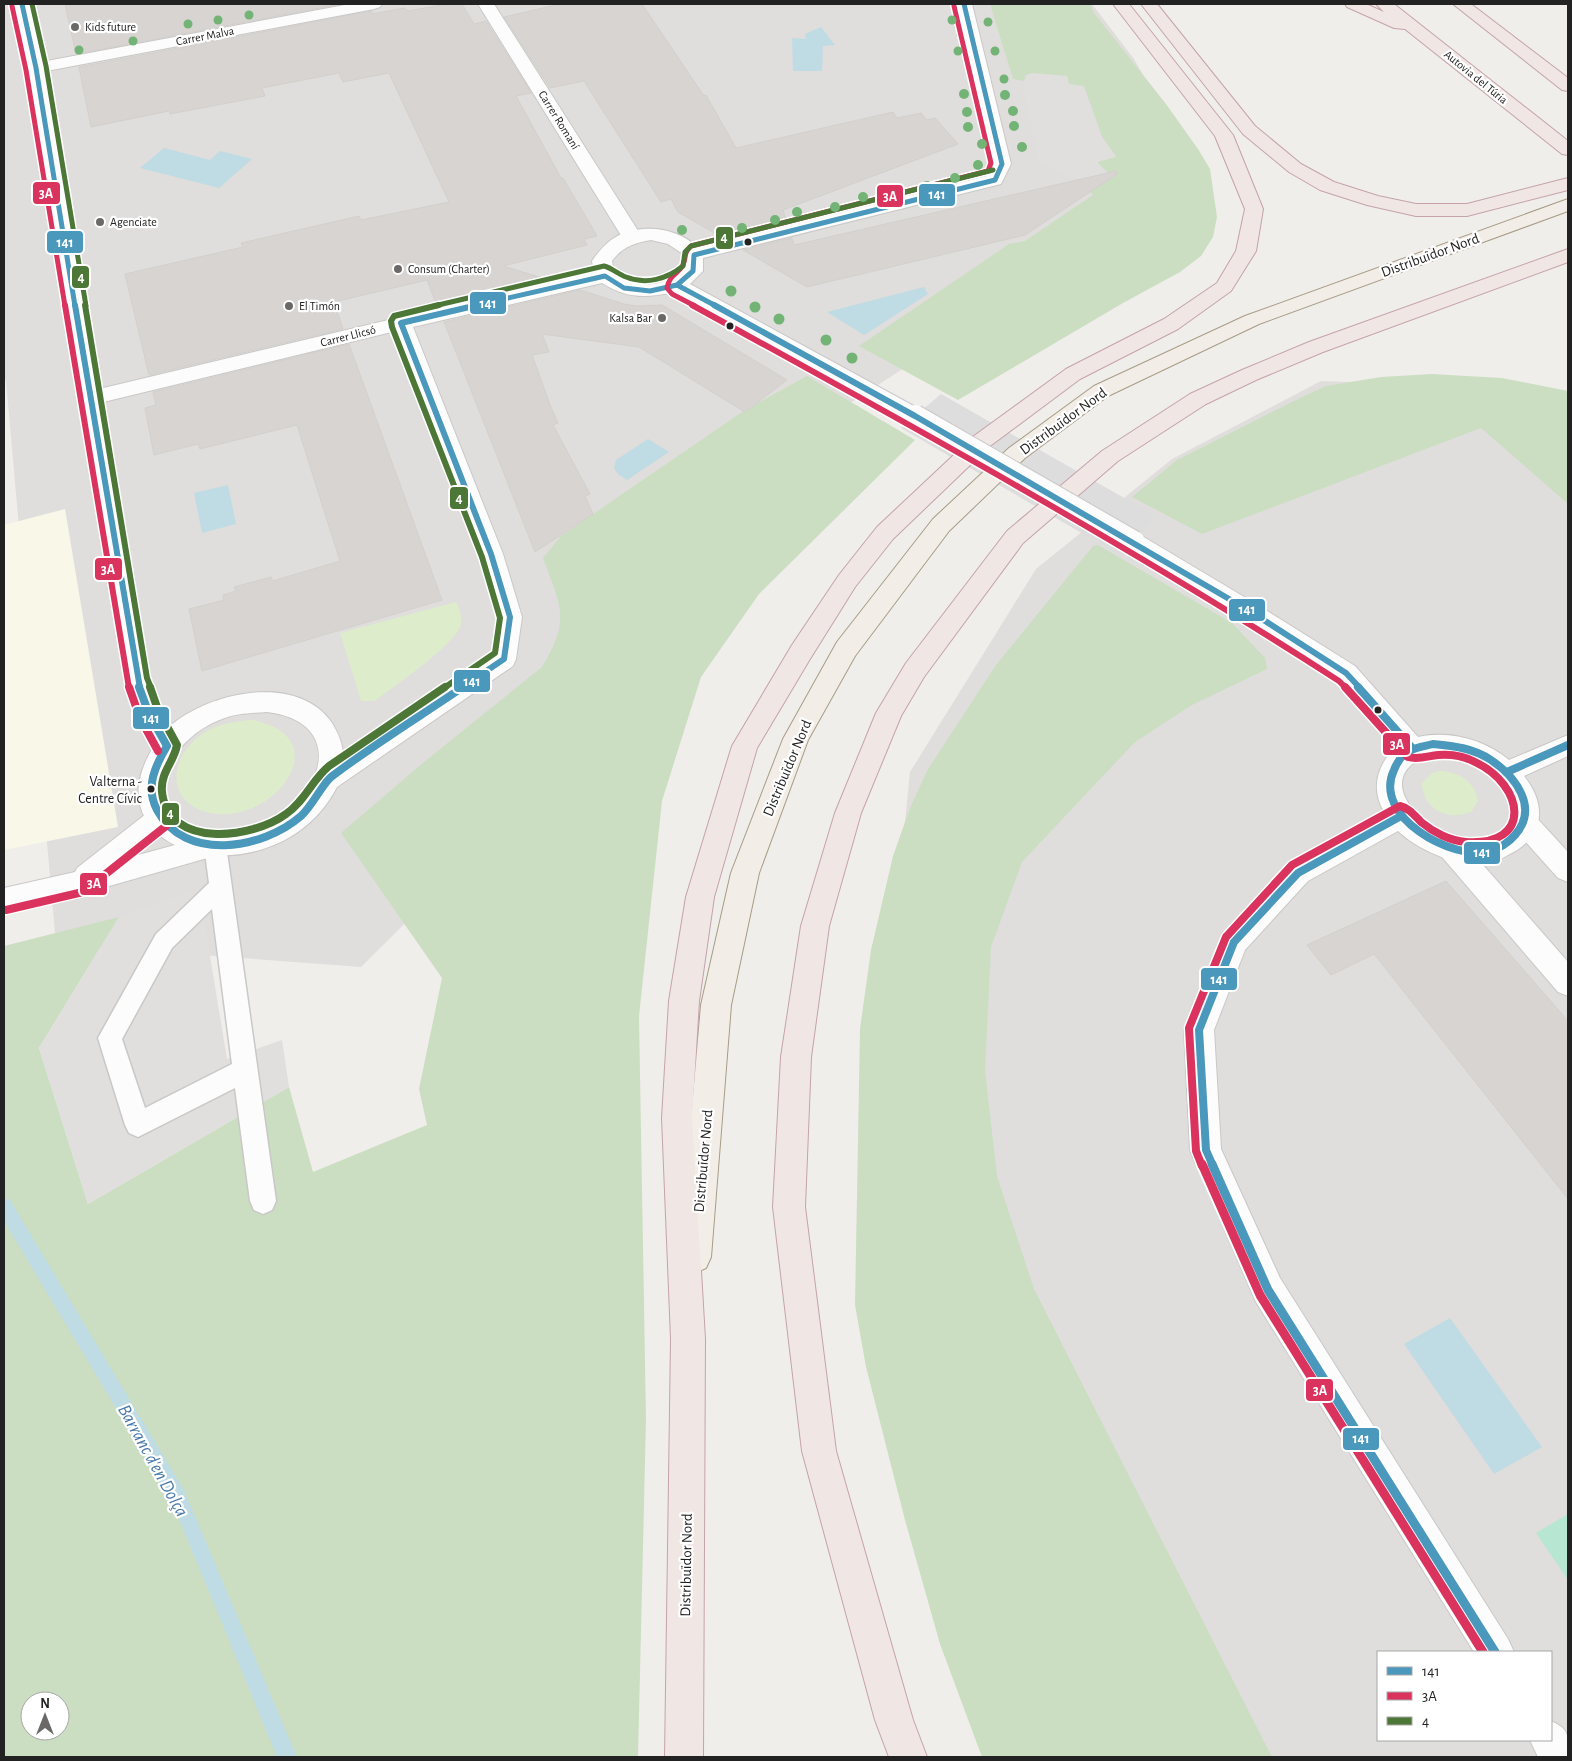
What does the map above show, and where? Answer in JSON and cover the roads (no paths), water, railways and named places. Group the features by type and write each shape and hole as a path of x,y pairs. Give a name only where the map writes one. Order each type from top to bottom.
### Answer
{"highway":[{"path":"688,1339 677,1118 684,1001 700,897 745,746 801,652 847,581 884,533 982,441 1072,374 1171,324 1224,287 1246,251 1254,209 1224,135 1121,4"},
{"path":"1149,4 1249,130 1295,168 1327,186 1374,201 1416,210 1467,210 1547,191 1568,184"},
{"path":"1353,4 1425,36"},
{"name":"Autovia del Túria","path":"1384,4 1565,147"},
{"path":"1461,4 1568,86"},
{"path":"908,1757 894,1720 820,1451 789,1207 796,1057 815,926 848,813 889,713 915,670 1015,537 1110,456 1198,400 1249,375 1316,347 1568,255"},
{"name":"Distribuïdor Nord","path":"684,1757 688,1339"}],"main road":[{"name":"Distribuïdor Nord","path":"688,1339 716,1005 745,873 796,739 846,650 941,525 1017,453 1101,391 1252,320 1568,205"}],"street":[{"path":"22,4 36,68 138,681 149,714 166,746"},
{"name":"Carrer Malva","path":"36,68 374,4"},
{"name":"Carrer Romaní","path":"486,4 632,237"},
{"path":"694,255 995,180 1002,164 964,4"},
{"path":"651,234 670,237 686,244 694,255 693,271 677,285 650,291 624,288 605,276 602,261 612,247 632,237 651,234"},
{"name":"Carrer Llicsó","path":"91,398 605,276"},
{"path":"677,285 915,416 1248,610 1346,673 1413,749"},
{"path":"328,779 504,659 510,617 491,554 401,323"},
{"path":"4,900 78,883 215,845 244,843 271,835 297,820 316,801 328,779 332,756 327,735 313,718 293,706 267,702 240,703 211,712 186,727 166,746 155,765 150,783 152,802 160,818 174,832 192,841 215,845"},
{"path":"1433,744 1456,745 1479,753 1507,772 1515,780 1525,799 1527,818 1521,835 1507,846 1487,853 1463,852 1439,845 1416,831 1401,816 1391,795 1390,776 1398,761 1413,749 1433,744"},
{"path":"1507,772 1568,745"},
{"path":"1401,816 1298,873 1234,942 1200,1030 1206,1150 1268,1290 1493,1651"},
{"path":"78,883 160,818"},
{"path":"1525,823 1568,870"},
{"path":"1452,849 1568,983"},
{"path":"1550,1741 1560,1757"}],"lane":[{"path":"215,845 263,1201"},
{"path":"221,886 164,941 110,1038 138,1125 246,1070"}],"water":[{"path":"821,27 835,45 823,46 822,71 793,71 792,38 806,39 805,34"},
{"path":"164,148 210,160 220,151 252,159 219,188 140,168"},
{"path":"924,287 928,294 864,335 827,312"},
{"path":"648,439 669,452 627,480 618,474 614,468 616,460"},
{"path":"228,485 236,524 202,533 194,493"},
{"path":"1450,1318 1542,1447 1494,1474 1404,1344"}],"waterway":[{"name":"Barranc d'en Dolça","path":"4,1206 178,1496 287,1757"}],"place":[{"name":"Kids future","path":"75,27"},
{"name":"Agenciate","path":"100,222"},
{"name":"Consum (Charter)","path":"398,269"},
{"name":"El Timón","path":"289,306"},
{"name":"Kalsa Bar","path":"662,318"},
{"name":"Valterna - Centre Cívic","path":"151,789"}]}
